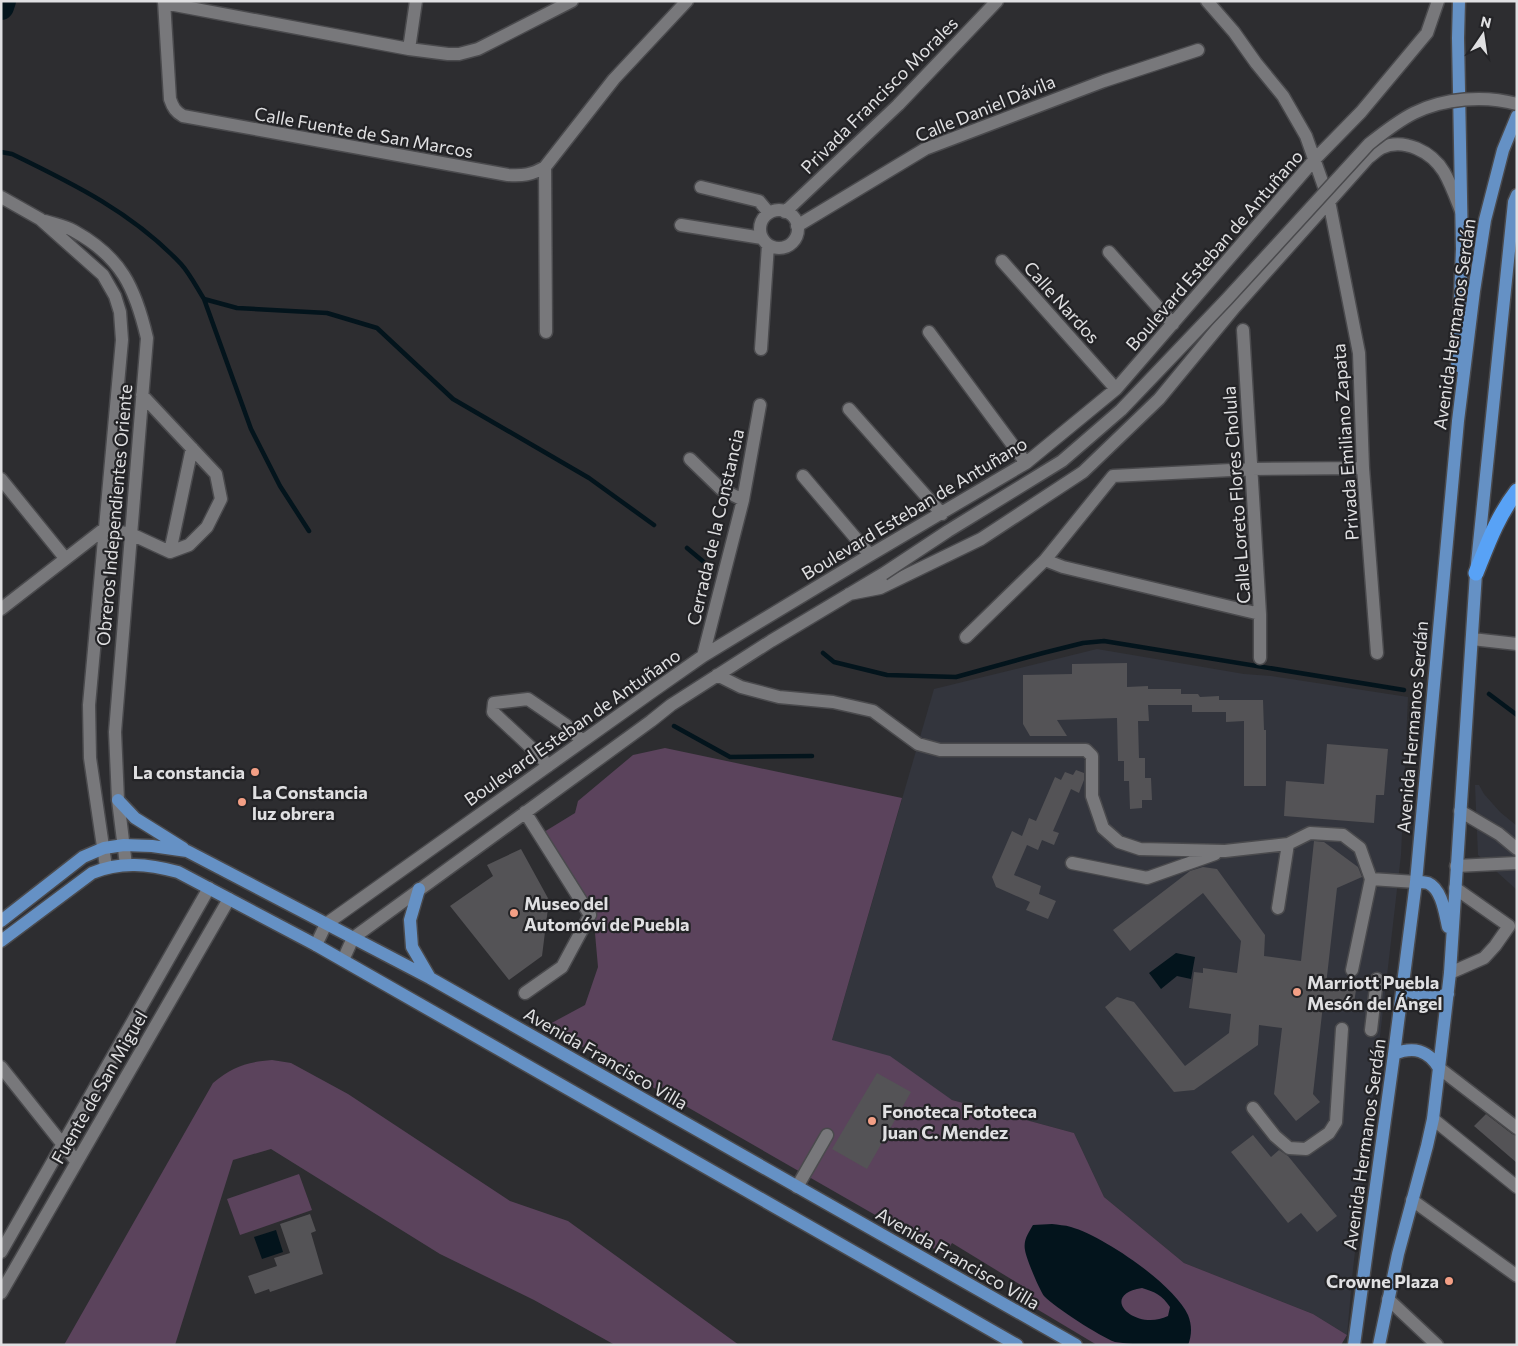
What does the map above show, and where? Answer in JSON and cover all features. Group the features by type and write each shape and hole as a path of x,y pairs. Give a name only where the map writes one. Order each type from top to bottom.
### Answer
{"highway":[{"path":"1476,573 1494,527 1504,508 1517,491"}],"main road":[{"path":"1458,421 1456,402 1462,213 1458,38 1459,1"},
{"name":"Avenida Hermanos Serdán","path":"1354,1345 1416,882 1458,421 1485,220 1503,150 1517,116"},
{"path":"1379,1345 1388,1300 1433,1119 1440,1068 1450,973 1476,573 1516,201"},
{"path":"118,800 134,818 187,851"},
{"name":"Avenida Francisco Villa","path":"104,848 124,845 152,846 187,851 430,978 1076,1345"},
{"path":"1,922 83,857 104,848"},
{"path":"1,941 92,873 106,867 152,865 178,872 343,960 1017,1345"},
{"path":"1416,882 1428,883 1437,892 1444,910 1451,944"},
{"path":"419,889 410,920 412,947 430,978"},
{"path":"1403,986 1412,994 1424,998 1436,998 1448,994"},
{"path":"1394,1054 1404,1050 1420,1051 1434,1059 1440,1068"},
{"path":"1351,1345 1357,1327"}],"street":[{"path":"409,48 416,1"},
{"path":"164,2 409,48 459,54 478,49 572,1"},
{"path":"546,332 545,167 614,79 687,1"},
{"name":"Privada Francisco Morales","path":"785,212 898,105 997,1"},
{"name":"Privada Emiliano Zapata","path":"1207,1 1234,32 1283,96 1306,136 1329,201 1359,353 1363,468 1377,653"},
{"name":"Boulevard Esteban de Antuñano","path":"316,945 326,924 703,656 1026,464 1116,388 1173,324 1315,159 1361,112 1428,33 1438,1"},
{"name":"Calle Fuente de San Marcos","path":"164,2 170,99 172,107 177,112 191,119 508,175 524,176 535,173 545,167"},
{"name":"Calle Daniel Dávila","path":"797,226 925,149 1104,81 1198,50"},
{"name":"Boulevard Esteban de Antuñano","path":"343,960 353,938 652,721 671,705 771,641 883,574 948,531 1062,462 1114,417 1370,144 1392,126 1415,112 1452,101 1478,99 1517,104"},
{"path":"849,594 880,588 982,540 1082,472 1159,399 1235,307 1368,158 1381,148 1400,145 1418,149 1434,159 1446,174 1462,213"},
{"path":"701,187 759,201 769,213"},
{"name":"Obreros Independientes Oriente","path":"1,196 40,219 103,275 115,296 120,312 122,340 89,705 90,758 106,867"},
{"path":"681,225 765,242 775,248 782,248 789,245 797,234 795,220 785,212 777,211 769,213 762,220 760,229 765,242 761,349"},
{"name":"Obreros Independientes Oriente","path":"40,219 73,230 96,245 117,264 129,282 140,307 147,338 115,732 118,800 126,865"},
{"path":"1109,252 1173,324"},
{"name":"Calle Nardos","path":"1002,261 1116,388"},
{"name":"Calle Loreto Flores Cholula","path":"1243,330 1260,614 1260,658"},
{"path":"929,332 1026,464"},
{"path":"1,609 104,529 131,534 170,552 189,545 207,527 221,499 216,474 142,395"},
{"name":"Cerrada de la Constancia","path":"703,656 743,500 760,405"},
{"path":"849,409 942,514"},
{"path":"170,552 192,448"},
{"path":"690,459 720,489 743,500"},
{"path":"966,637 1045,560 1113,476 1251,469 1363,468"},
{"path":"803,476 870,555"},
{"path":"1,479 65,558"},
{"path":"1045,560 1063,567 1260,614"},
{"path":"1472,639 1517,644"},
{"path":"717,675 741,687 779,696 833,702 873,711 918,744 940,750 1086,750 1092,756 1092,796 1103,828 1119,842 1140,849 1225,851 1288,844 1310,833 1343,835 1360,848 1371,879 1352,970"},
{"path":"548,766 540,756 493,712 494,702 528,698 566,725 582,741"},
{"path":"1460,811 1499,834 1517,849"},
{"path":"525,812 590,916 562,967 526,993"},
{"path":"1278,908 1288,844"},
{"path":"1072,863 1147,878 1225,851"},
{"path":"1456,866 1517,863"},
{"path":"1371,879 1416,882"},
{"name":"Fuente de San Miguel","path":"1,1252 209,888"},
{"path":"1450,973 1484,958 1509,926 1455,888"},
{"name":"Fuente de San Miguel","path":"1,1293 228,899"},
{"path":"1371,1030 1377,979"},
{"path":"1254,1108 1275,1136 1289,1148 1306,1149 1329,1133 1336,1122 1342,1029"},
{"path":"1,1067 76,1161"},
{"path":"1440,1068 1517,1128"},
{"path":"1433,1119 1517,1186"},
{"path":"797,1187 827,1135"},
{"path":"1412,1200 1517,1276"},
{"path":"1388,1300 1437,1345"}],"shaded area":[{"path":"1097,649 1244,674 1271,676 1408,697 1401,855 1347,1335 1313,1314 1184,1263 1104,1197 1074,1133 952,1100 832,1040 934,689"},
{"path":"665,748 902,798 832,1040 890,1056 952,1100 1074,1133 1104,1197 1184,1263 1313,1314 1347,1335 1341,1345 1097,1345 1020,1299 1024,1287 952,1243 945,1255 546,1026 585,1005 598,967 594,922 544,832 575,813 578,801 633,755"},
{"path":"1475,785 1479,785 1484,794 1500,812 1517,826 1517,890 1478,855"},
{"path":"272,1060 291,1063 348,1094 510,1201 568,1221 739,1345 615,1345 534,1300 440,1254 271,1149 233,1160 175,1345 64,1345 213,1083 240,1066"},
{"path":"299,1174 312,1210 240,1235 227,1199"}],"water":[{"path":"1176,953 1195,957 1191,979 1177,976 1161,989 1149,973"},
{"path":"1033,1225 1064,1225 1085,1232 1118,1251 1153,1276 1168,1289 1188,1315 1191,1330 1188,1345 1142,1345 1115,1342 1089,1328 1050,1301 1044,1296 1039,1287 1025,1250 1028,1233","holes":["1142,1288 1158,1294 1167,1303 1170,1307 1168,1316 1156,1320 1144,1319 1133,1316 1126,1311 1122,1304 1122,1298 1129,1292"]},
{"path":"276,1230 283,1252 262,1259 254,1237"}],"building":[{"path":"1127,663 1127,687 1148,686 1148,689 1181,689 1181,694 1198,694 1200,697 1219,696 1219,700 1263,700 1264,730 1266,730 1266,786 1244,786 1244,721 1226,722 1226,712 1192,712 1192,705 1148,705 1149,721 1138,721 1139,758 1145,758 1145,778 1151,778 1152,800 1142,800 1142,808 1130,809 1129,781 1124,781 1124,761 1118,761 1117,718 1057,720 1067,736 1030,736 1023,724 1023,675 1072,674 1072,664"},
{"path":"1327,744 1388,749 1384,795 1376,795 1374,823 1284,816 1286,781 1324,784"},
{"path":"1076,770 1084,773 1084,780 1079,793 1071,789 1053,831 1059,833 1054,845 1042,840 1038,850 1027,845 1014,875 1041,886 1039,894 1056,901 1048,919 1026,910 1030,902 996,887 992,877 1012,831 1022,836 1029,818 1036,821 1055,777 1061,780 1065,772 1073,775"},
{"path":"1314,841 1324,842 1358,867 1362,877 1337,888 1326,985 1356,990 1353,1010 1323,1005 1313,1094 1320,1102 1296,1121 1274,1094 1282,1028 1259,1025 1258,1045 1194,1090 1174,1092 1105,1007 1117,997 1134,1002 1185,1066 1229,1033 1231,1014 1189,1008 1194,972 1203,973 1203,968 1237,973 1241,941 1203,893 1130,951 1113,930 1190,871 1203,867 1217,869 1265,935 1264,956 1301,961"},
{"path":"521,849 549,900 542,956 509,980 450,906 493,876 487,865"},
{"name":"Fonoteca Fototeca Juan C. Mendez","path":"877,1073 911,1092 867,1169 832,1149"},
{"path":"1486,1114 1517,1136 1517,1163 1474,1126"},
{"path":"1253,1135 1271,1157 1279,1150 1288,1156 1337,1216 1317,1232 1301,1213 1288,1223 1231,1152"},
{"path":"310,1214 316,1231 311,1233 323,1274 270,1292 269,1289 255,1294 248,1276 277,1266 274,1258 290,1253 280,1224"}],"waterway":[{"path":"1,7 3,1"},
{"path":"1,152 12,154 58,177 123,215 181,264 204,299 237,308 327,313 377,328 453,399 589,478 654,525"},
{"path":"204,299 251,429 280,486 309,531"},
{"path":"687,548 711,568"},
{"path":"823,653 834,662 887,675 956,677 1083,643 1104,641 1404,690"},
{"path":"1489,694 1517,715"},
{"path":"674,726 730,757 812,756"}],"place":[{"name":"La constancia","path":"255,772"},
{"name":"La Constancia luz obrera","path":"242,802"},
{"name":"Museo del Automóvi de Puebla","path":"514,913"},
{"name":"Marriott Puebla Mesón del Ángel","path":"1297,992"},
{"name":"Fonoteca Fototeca Juan C. Mendez","path":"872,1121"},
{"name":"Crowne Plaza","path":"1449,1281"}]}
